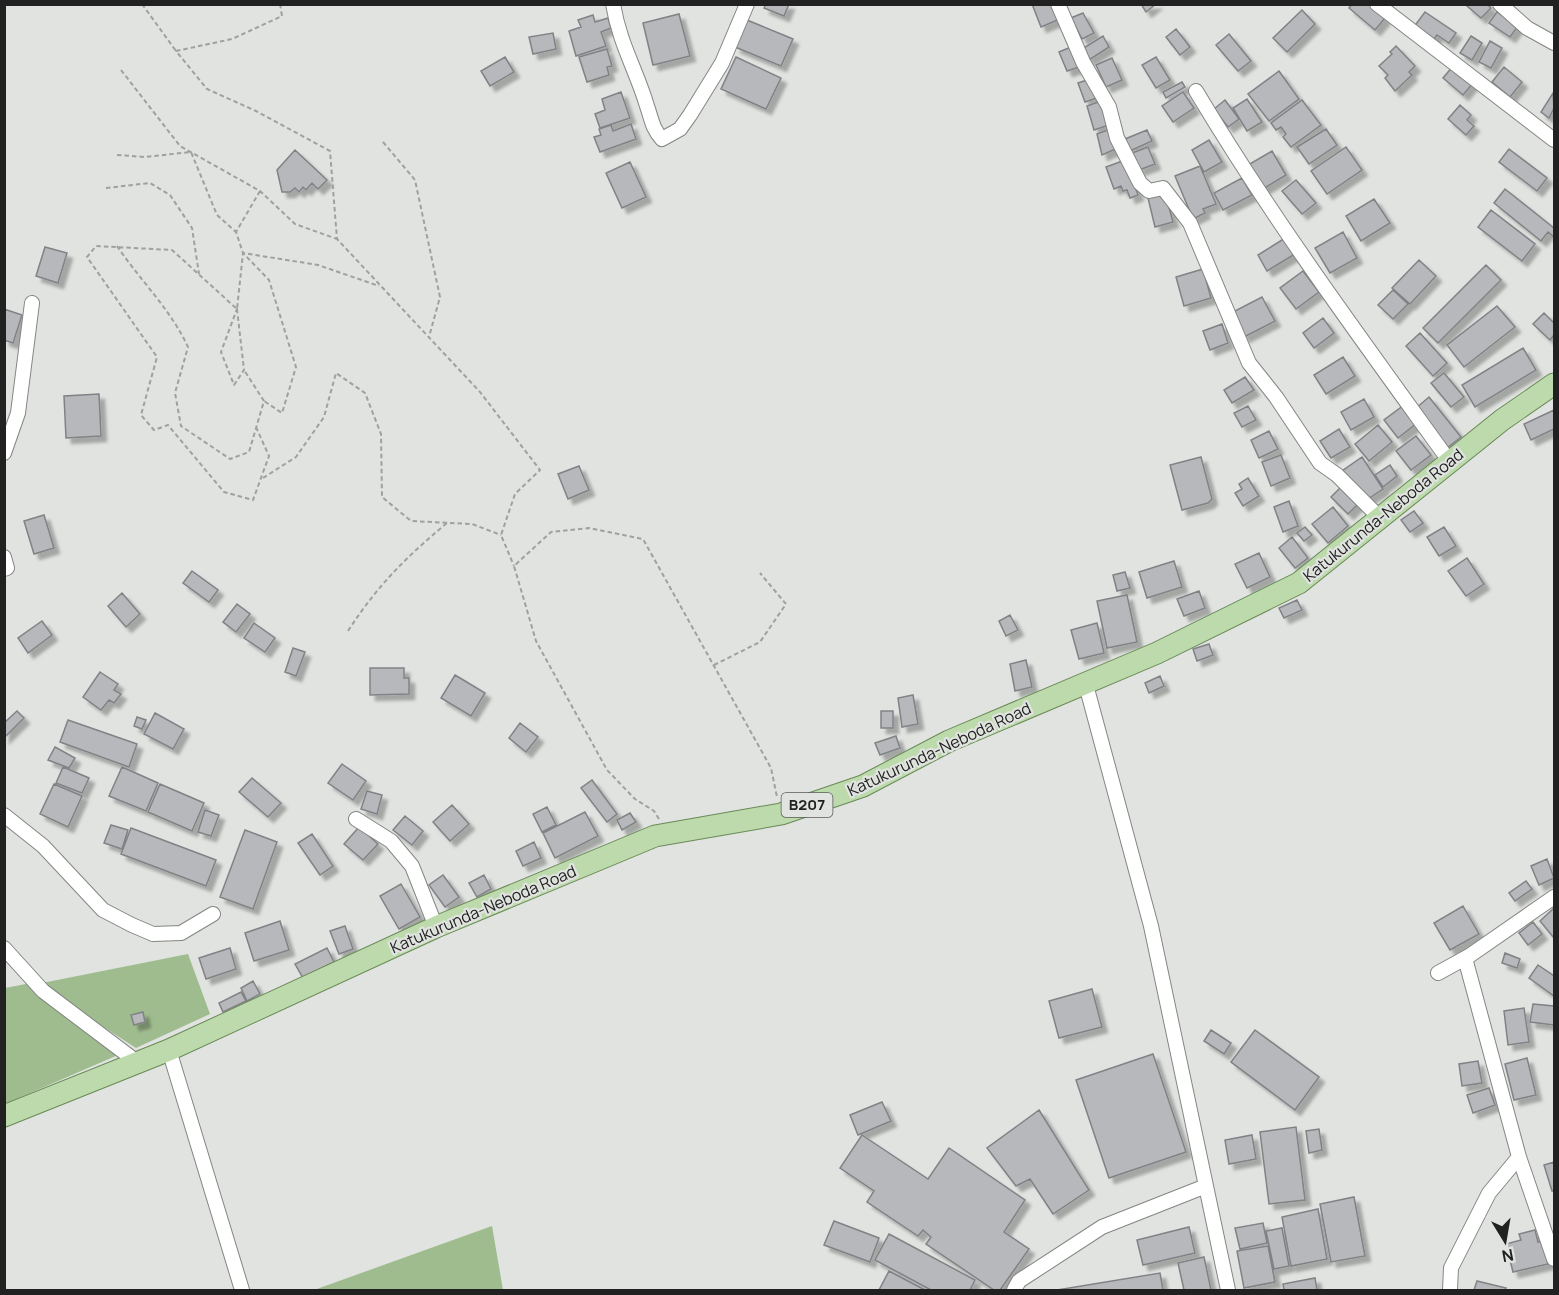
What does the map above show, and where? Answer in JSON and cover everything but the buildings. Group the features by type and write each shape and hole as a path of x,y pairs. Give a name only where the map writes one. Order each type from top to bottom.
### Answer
{"main road":[{"name":"Katukurunda-Neboda Road","path":"4,1116 169,1050 436,927 656,836 781,814 862,786 949,741 1086,685 1299,583 1502,420 1554,384"}],"street":[{"path":"613,4 624,51 647,106 652,128 662,139 680,129 690,115 722,63 747,4"},
{"path":"1058,4 1083,62 1109,107 1117,138 1132,162 1140,183 1149,191 1163,188 1190,223 1249,363 1276,397 1320,463 1337,475 1380,518"},
{"path":"1377,4 1554,140"},
{"path":"1500,4 1527,28 1554,43"},
{"path":"1196,91 1244,170 1326,291 1450,462"},
{"path":"4,453 18,413 32,303"},
{"path":"4,408 18,413"},
{"path":"4,557 7,568 4,569"},
{"path":"1086,685 1151,926 1228,1290"},
{"path":"4,814 43,846 103,910 132,925 153,934 181,933 213,914"},
{"path":"356,819 391,842 412,866 436,927"},
{"path":"1438,973 1465,958 1554,897"},
{"path":"4,948 43,990 137,1062"},
{"path":"1465,958 1519,1157 1554,1259"},
{"path":"169,1050 242,1290"},
{"path":"1450,1290 1451,1268 1489,1193 1519,1157"},
{"path":"1014,1290 1019,1281 1102,1227 1206,1186"}],"path":[{"path":"142,4 207,89 256,111 330,151 337,239"},
{"path":"176,51 231,39 282,16 280,4"},
{"path":"121,70 180,146 260,191 295,224 337,239 480,392 540,470 515,494 501,535 514,566 536,642 607,770 635,799 654,811 668,834"},
{"path":"383,142 415,180 440,297 429,337"},
{"path":"117,155 145,157 191,152"},
{"path":"191,152 217,215 236,232 243,253 237,309 244,370 264,401 282,413 296,367 269,280 243,253"},
{"path":"106,188 150,183 170,195 192,228 199,274"},
{"path":"236,232 260,191"},
{"path":"237,309 172,250 96,246 87,257 157,357 141,415 154,430 168,425 224,492 254,500 270,456 256,427"},
{"path":"117,246 179,327 188,347 175,393 181,426 230,459 249,452 264,401"},
{"path":"243,253 318,265 382,287"},
{"path":"237,309 221,352 234,385 244,370"},
{"path":"261,479 296,457 324,417 336,373 365,393 381,434 382,496 411,521 472,524 501,535"},
{"path":"348,631 372,594 412,552 447,523"},
{"path":"514,566 551,532 589,528 643,539 771,768 781,814"},
{"path":"714,665 760,642 786,604 760,573"}],"green space":[{"path":"188,954 210,1014 136,1048 37,984"},
{"path":"31,983 118,1055 5,1104 5,988"},
{"path":"492,1226 503,1290 314,1290"}]}
